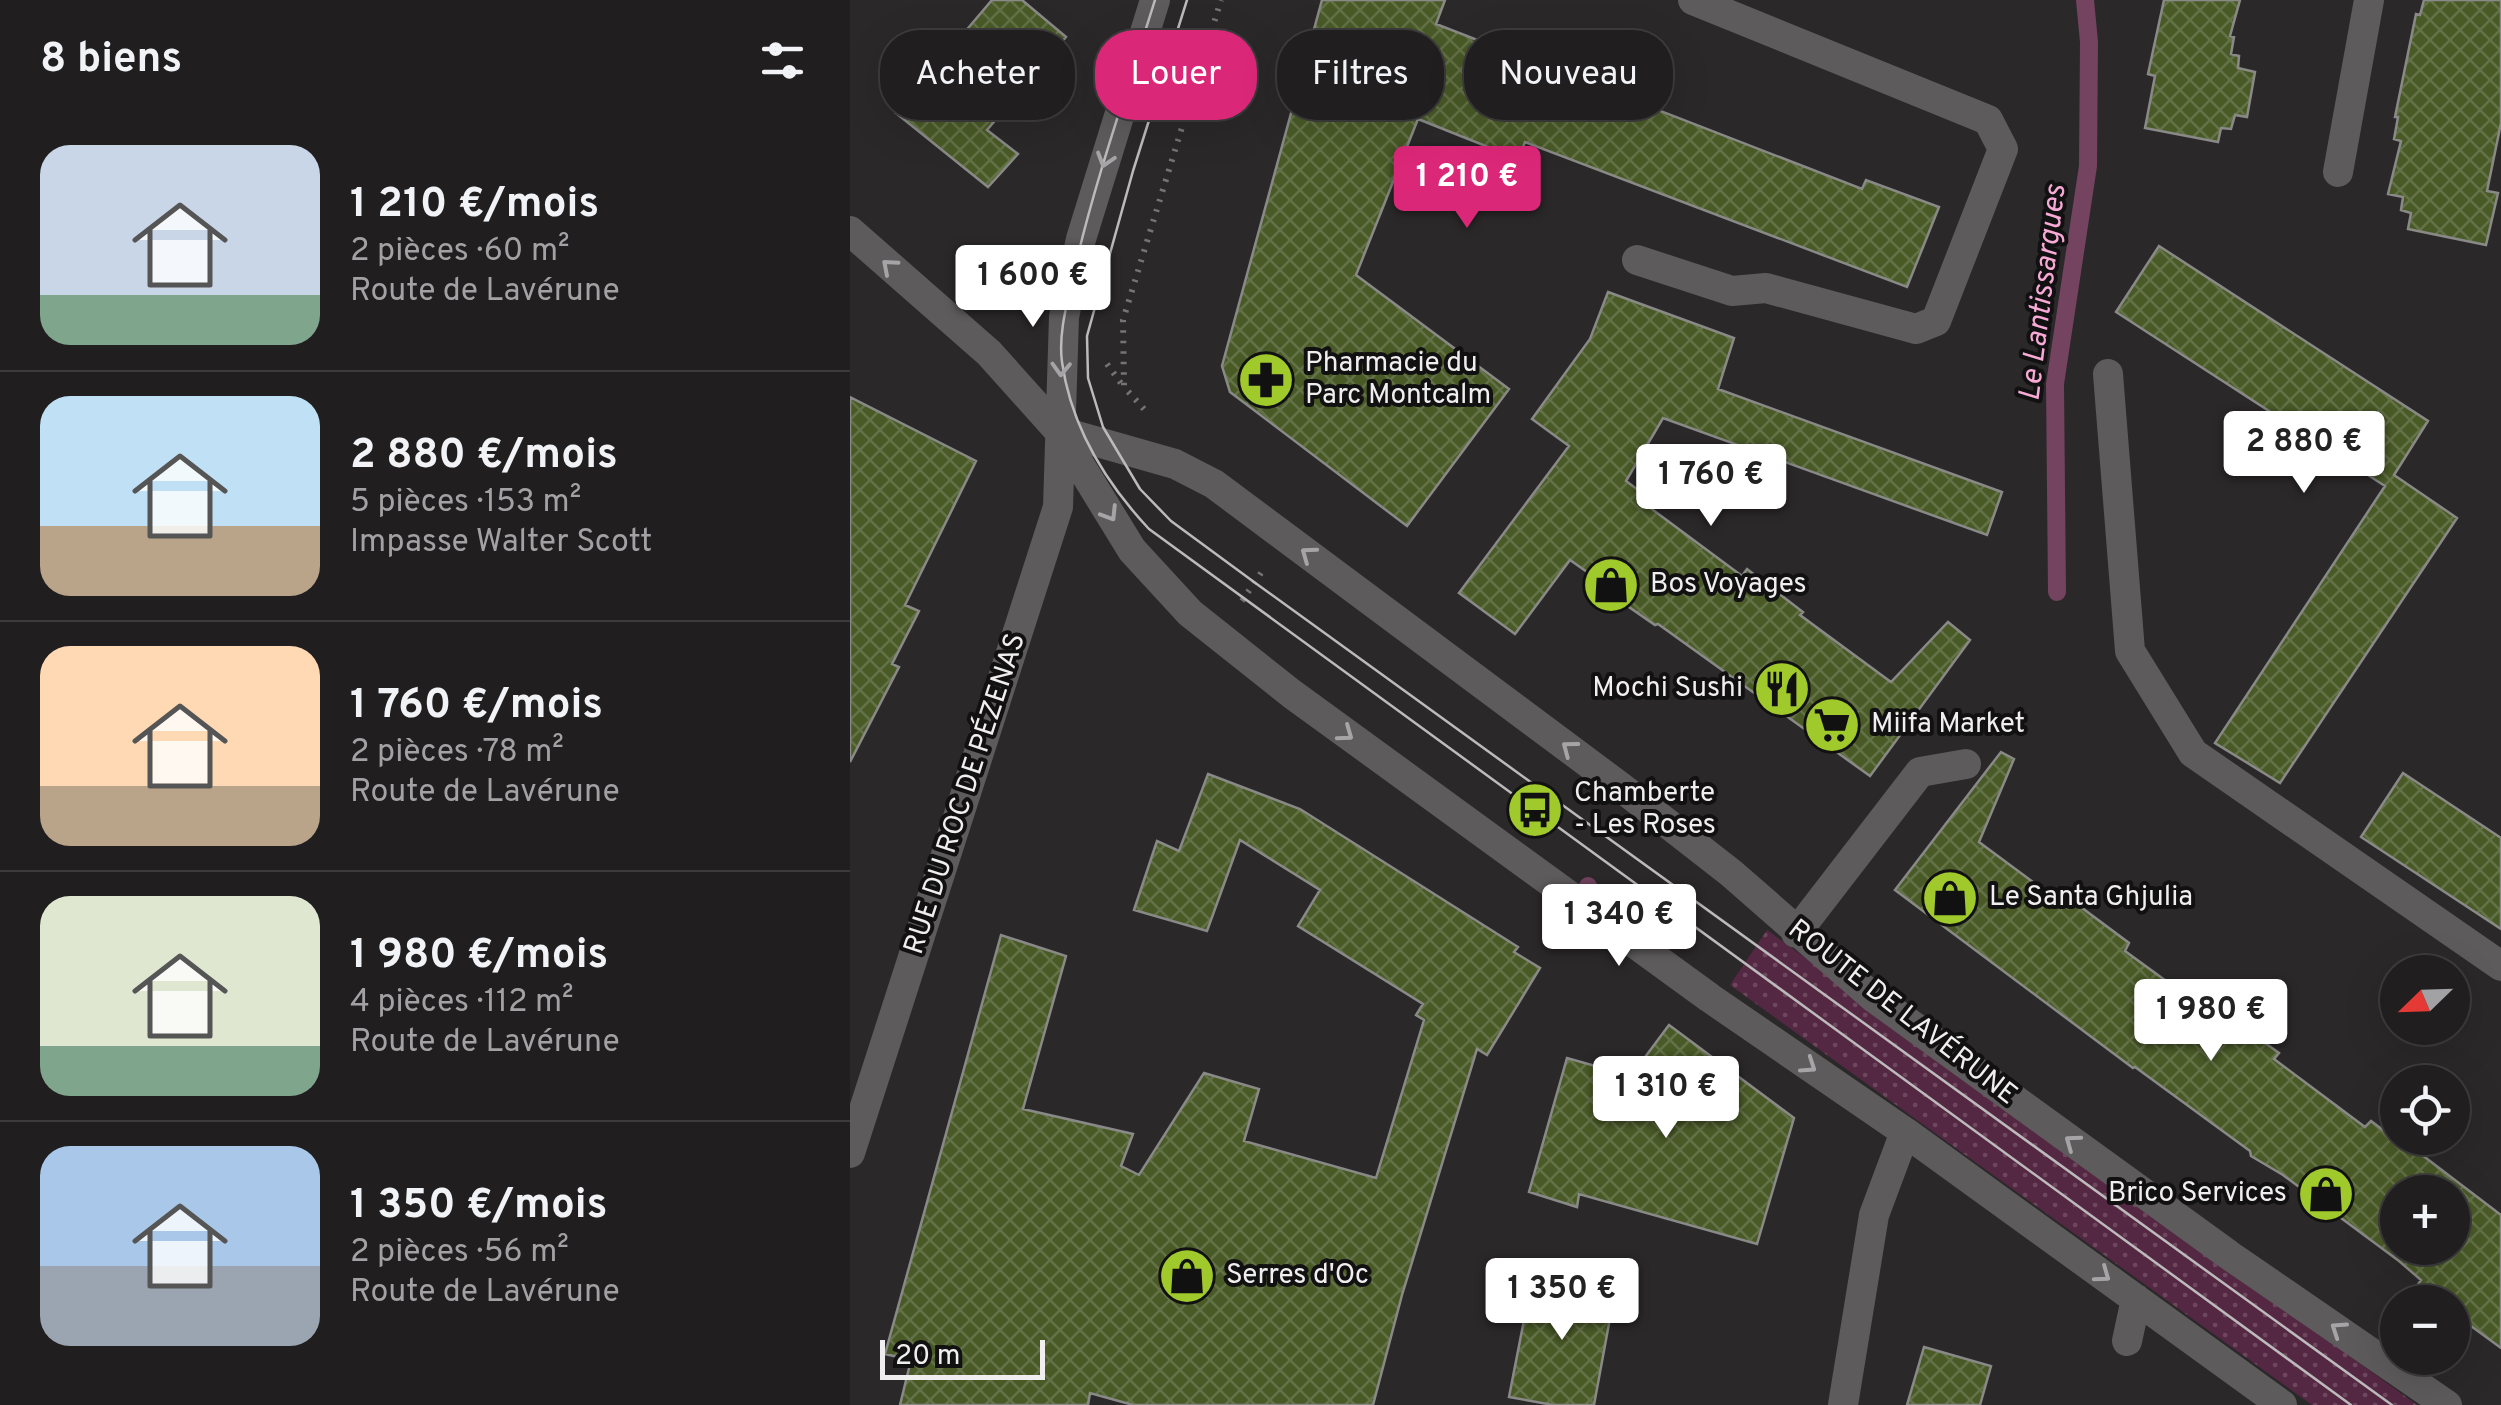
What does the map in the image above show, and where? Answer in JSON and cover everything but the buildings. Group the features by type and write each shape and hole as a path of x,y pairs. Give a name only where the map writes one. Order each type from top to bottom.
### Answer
{"street":[{"name":"RUE DU ROC DE PÉZENAS","path":"850,1154 1058,507 1064,317 1082,239 1155,0"},
{"path":"1637,260 1732,291 1766,288 1916,329 1936,321 2003,149 1988,120 1693,0"},
{"path":"2338,172 2369,0"},
{"path":"850,232 990,354 1059,431 1132,550 1190,613 1292,694 1644,950 1905,1132 2282,1405"},
{"path":"2108,374 2130,651 2193,753 2501,966"},
{"name":"ROUTE DE LAVÉRUNE","path":"1059,431 1175,464 1214,484 1710,857 1873,997 2229,1256 2447,1405"},
{"path":"1796,933 1920,772 1966,764"},
{"path":"1842,1405 1874,1215 1905,1132"},
{"path":"2127,1341 2136,1299"}],"path":[{"path":"1154,418 1124,387 1123,320 1221,0"},
{"path":"1644,950 1710,857"}],"shaded area":[{"path":"1767,930 2417,1405 2312,1405 1730,985"}],"waterway":[{"name":"Le Lantissargues","path":"2057,592 2055,384 2088,166 2089,42 2085,0"},
{"path":"1574,919 1588,886"}],"tram line":[{"path":"1155,0 1082,238 1061,340 1067,386 1082,431 1105,473 1133,511 1149,529 2351,1405"},
{"path":"1187,0 1087,336 1088,378 1103,427 1140,489 1171,521 1254,582 2392,1405"}],"place":[{"name":"Pharmacie du Parc Montcalm","path":"1266,380"},
{"name":"Bos Voyages","path":"1611,585"},
{"name":"Mochi Sushi","path":"1782,689"},
{"name":"Miifa Market","path":"1832,725"},
{"name":"Chamberte - Les Roses","path":"1535,810"},
{"name":"Le Santa Ghjulia","path":"1950,898"},
{"name":"Brico Services","path":"2326,1194"},
{"name":"Serres d'Oc","path":"1187,1276"}]}
